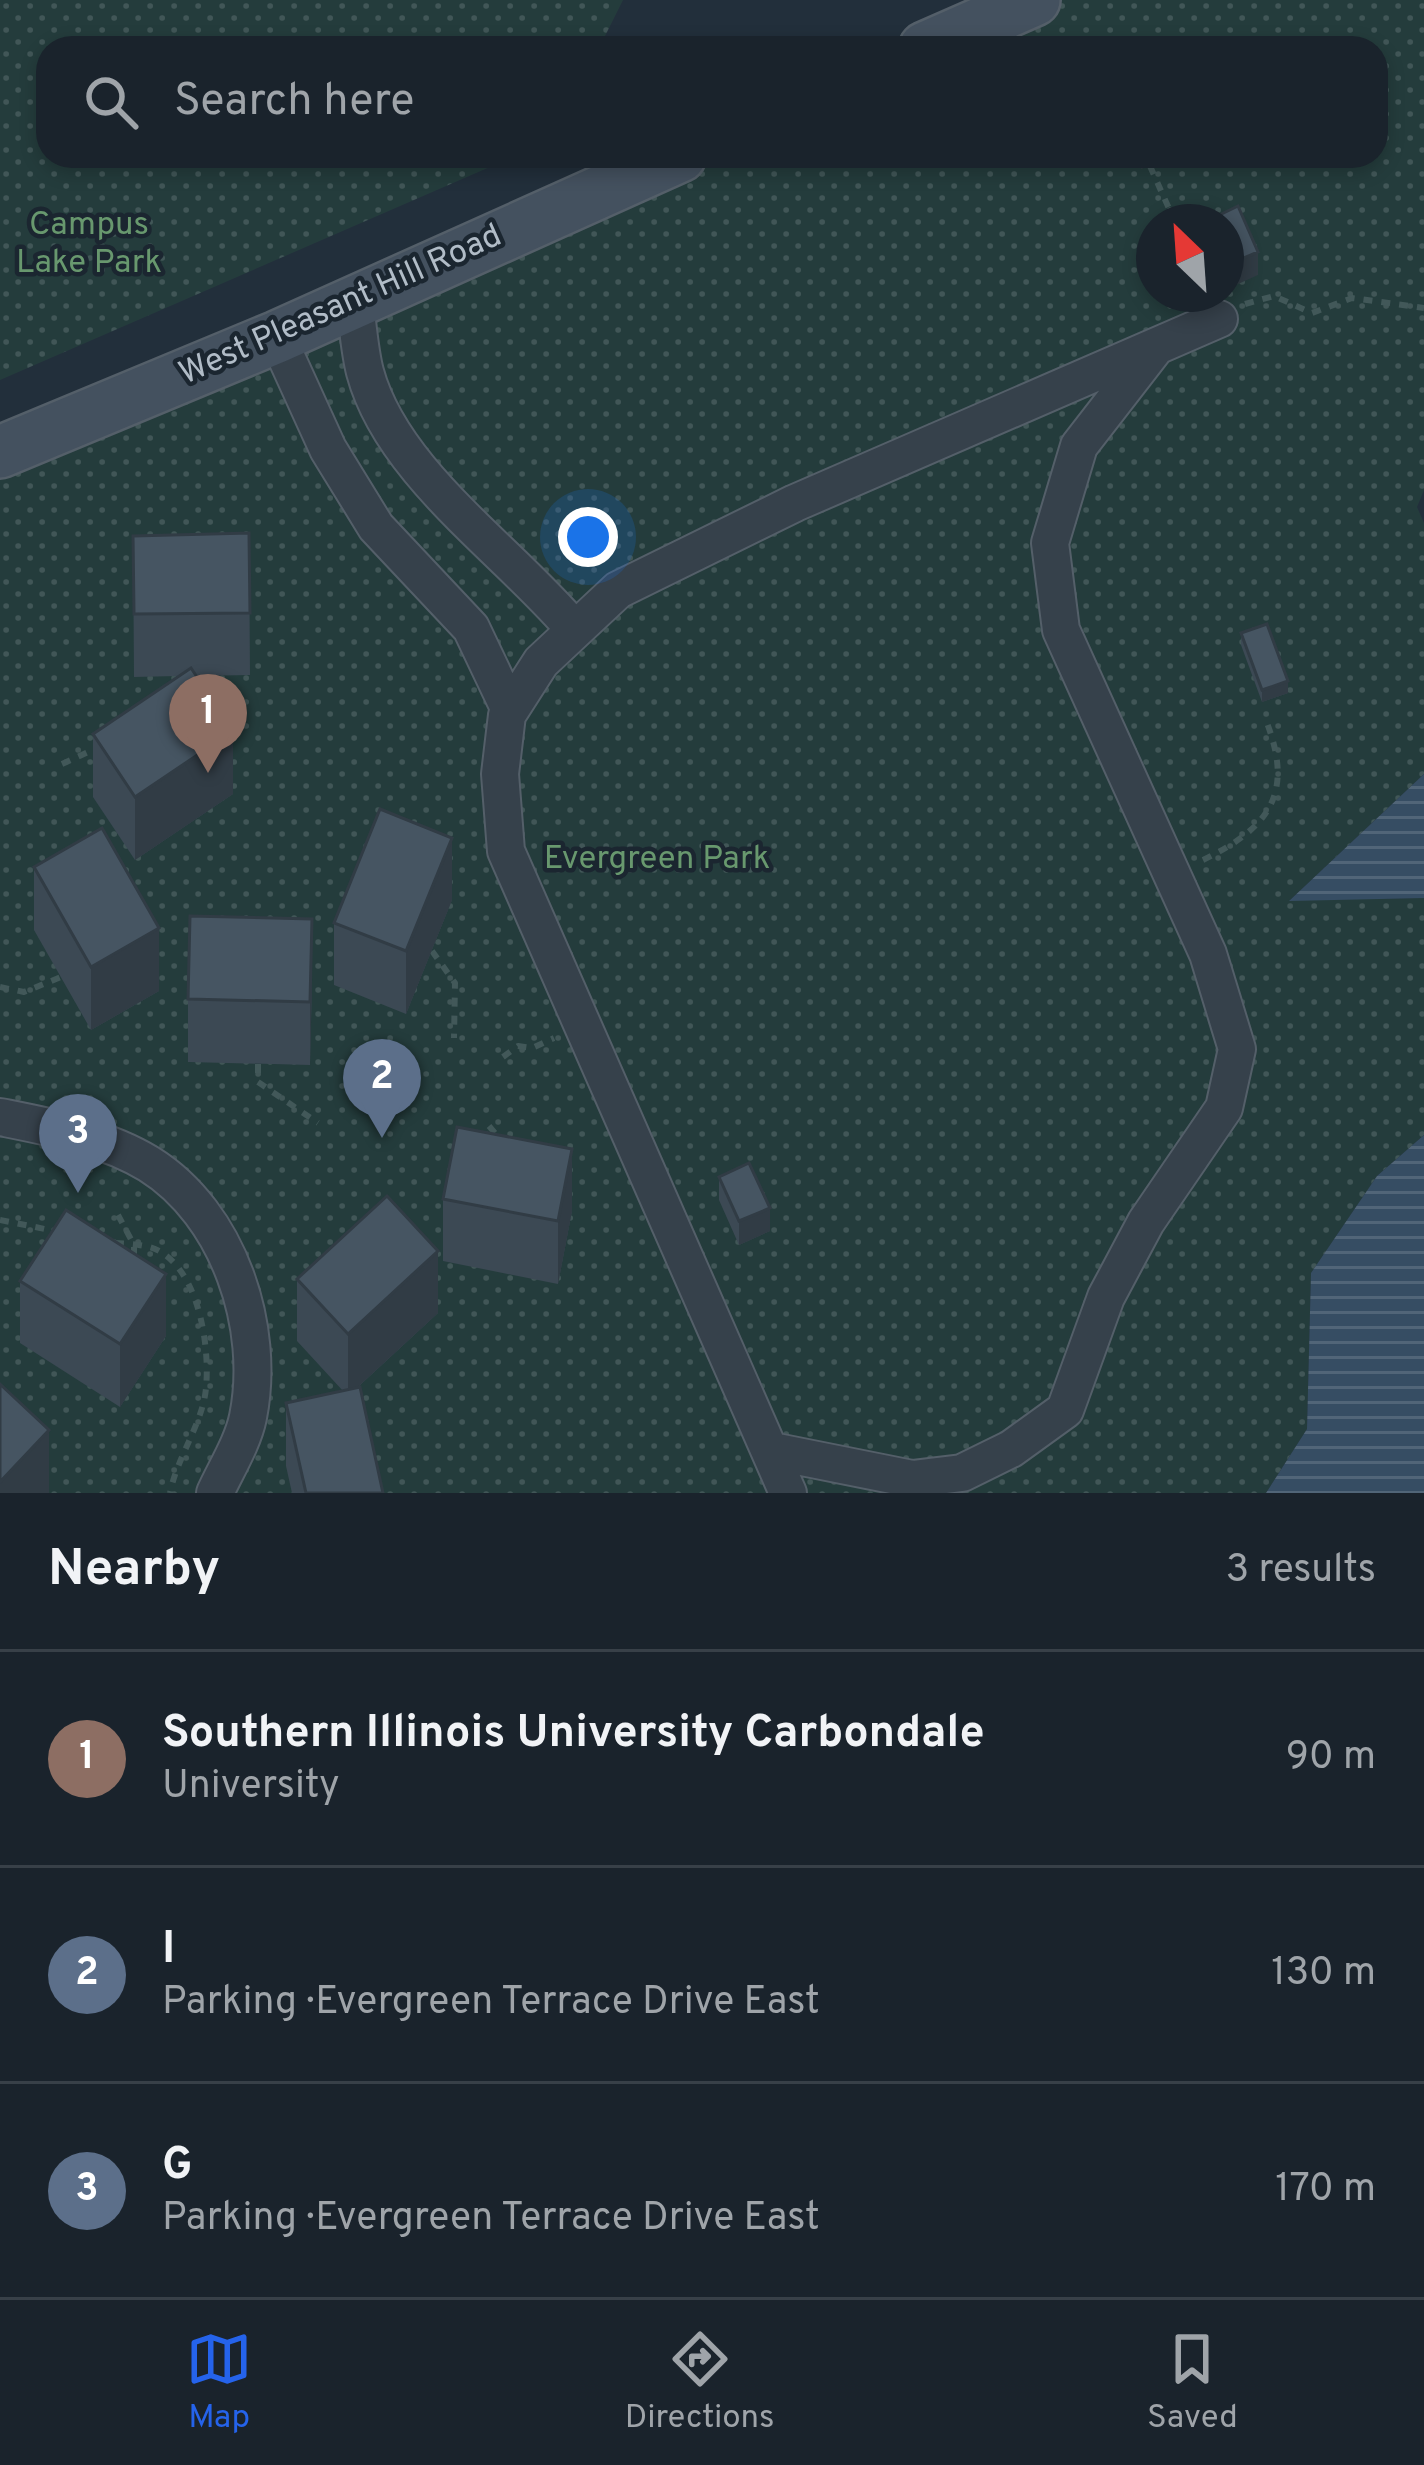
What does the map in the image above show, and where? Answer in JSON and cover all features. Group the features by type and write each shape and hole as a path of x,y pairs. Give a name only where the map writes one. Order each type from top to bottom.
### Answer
{"street":[{"path":"952,36 1034,0"},
{"name":"West Pleasant Hill Road","path":"0,452 278,337 653,168"},
{"path":"354,299 365,375 398,441 441,494 532,579 575,630"},
{"path":"788,1493 506,850 500,774 510,710 541,662 617,590 756,523 1219,319"},
{"path":"278,337 328,448 376,527 471,628 510,710"},
{"path":"772,1451 913,1479 962,1473 1011,1449 1065,1410 1106,1297 1146,1222 1224,1108 1237,1049 1208,954 1061,630 1050,543 1079,446 1158,346"},
{"path":"0,1118 114,1147 152,1166 183,1193 220,1241 239,1285 252,1363 248,1419 215,1493"}],"path":[{"path":"1151,168 1167,204"},
{"path":"1219,319 1258,297 1274,296 1312,313 1352,298 1424,308"},
{"path":"1172,874 1230,847 1262,822 1274,801 1279,765 1265,718"},
{"path":"62,764 109,743"},
{"path":"432,951 455,983 454,1038"},
{"path":"0,987 24,992 61,977"},
{"path":"503,1057 582,1024"},
{"path":"258,1064 258,1082 317,1123"},
{"path":"489,1126 510,1151"},
{"path":"118,1215 134,1244 133,1271"},
{"path":"0,1220 58,1231"},
{"path":"98,1242 159,1250 184,1274 205,1338 207,1392 175,1465 170,1493"}],"green space":[{"name":"Campus Lake Park","path":"0,0 623,0 605,36 36,36 36,168 487,168 0,380"},
{"name":"Evergreen Park","path":"1035,0 1424,0 1424,490 1417,507 1424,523 1424,774 1290,900 1424,898 1424,1135 1377,1176 1311,1273 1307,1429 1266,1493 0,1493 0,462 653,168 1388,168 1388,36 953,36"}],"water":[{"path":"1424,774 1424,898 1289,901"},
{"path":"1424,1135 1424,1493 1266,1493 1307,1429 1311,1273 1377,1176"}],"building":[{"path":"1244,220 1258,252 1244,258"},
{"path":"249,533 250,613 134,614 133,536"},
{"path":"1267,624 1288,681 1262,690 1241,633"},
{"path":"191,668 233,731 135,797 93,734"},
{"path":"380,809 452,838 406,951 334,923"},
{"path":"102,828 159,928 91,967 34,867"},
{"path":"190,916 312,919 310,1002 188,999"},
{"path":"457,1127 572,1149 558,1221 443,1199"},
{"path":"749,1163 770,1208 739,1221 719,1177"},
{"path":"387,1196 438,1251 348,1334 297,1279"},
{"path":"66,1210 166,1274 120,1344 20,1281"},
{"path":"0,1384 49,1430 0,1482"},
{"path":"360,1387 383,1493 306,1493 286,1403"}],"place":[{"name":"Southern Illinois University Carbondale","path":"208,773"},
{"name":"I","path":"382,1138"},
{"name":"G","path":"78,1193"}]}
